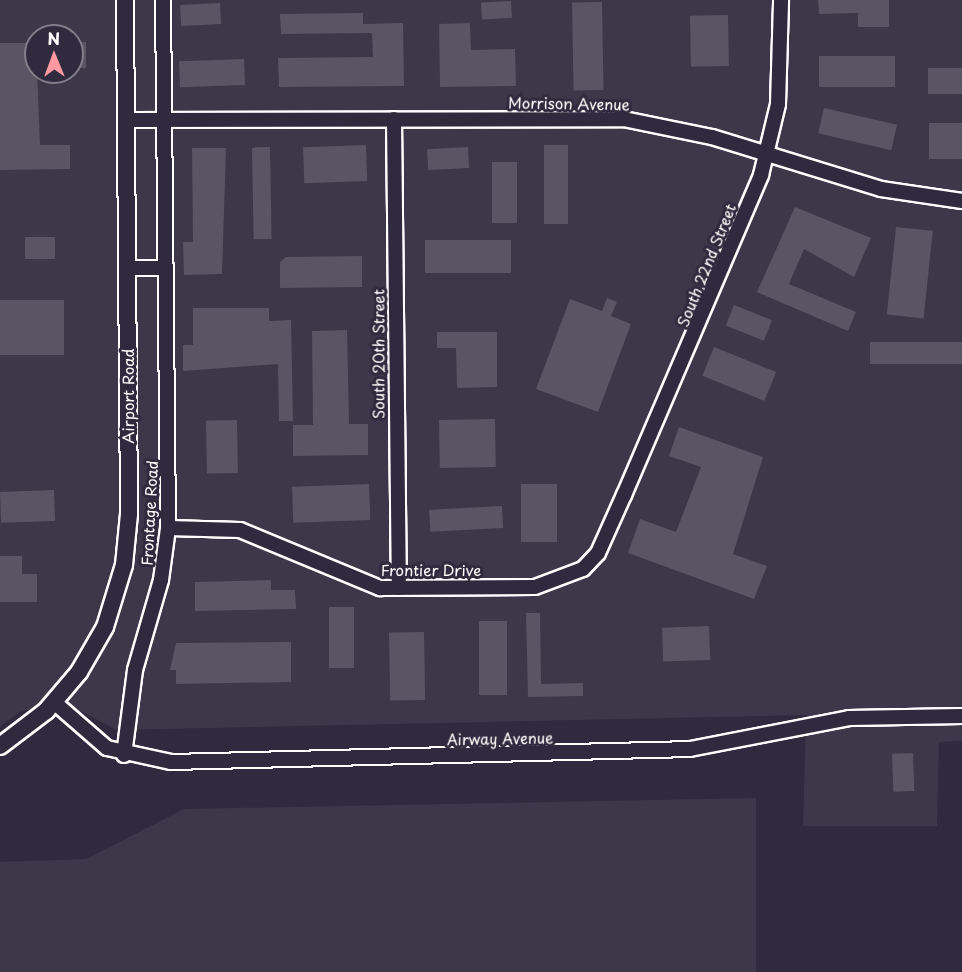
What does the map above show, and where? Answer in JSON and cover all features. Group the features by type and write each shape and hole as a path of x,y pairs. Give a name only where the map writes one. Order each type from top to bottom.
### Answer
{"main road":[{"name":"Airport Road","path":"0,746 54,702 101,635 124,565 127,268 125,0"}],"street":[{"name":"Frontage Road","path":"124,755 135,670 161,580 168,528 164,0"},
{"name":"South 22nd Street","path":"609,530 685,359 767,154 779,88 781,0"},
{"name":"South 20th Street","path":"394,119 399,588"},
{"name":"Morrison Avenue","path":"126,120 624,119 690,131 881,189 962,201"},
{"path":"127,268 166,268"},
{"name":"Frontier Drive","path":"168,528 240,530 358,581 399,588 558,582 593,560 609,530"},
{"name":"Airway Avenue","path":"54,702 97,741 124,755 178,762 690,749 849,718 962,716"}],"shaded area":[{"path":"0,0 962,0 962,741 939,742 937,826 803,826 806,715 117,730 63,702 20,712 0,726"},
{"path":"756,798 756,972 0,972 0,862 86,859 184,809"}],"building":[{"path":"818,0 889,0 889,27 858,27 858,13 819,14"},
{"path":"511,1 512,18 482,20 481,3"},
{"path":"602,2 604,90 574,91 572,3"},
{"path":"220,3 221,24 181,26 180,5"},
{"path":"363,13 363,24 403,23 404,86 279,87 278,58 373,57 372,33 281,34 280,14"},
{"path":"728,15 729,66 691,67 690,16"},
{"path":"470,23 471,50 515,49 516,86 440,87 439,24"},
{"path":"84,42 86,42 86,68 84,68"},
{"path":"0,43 24,43 24,84 38,84 40,145 70,145 70,169 0,170"},
{"path":"819,56 895,56 895,87 819,87"},
{"path":"244,59 245,85 180,87 179,61"},
{"path":"928,68 962,68 962,94 928,94"},
{"path":"824,108 897,125 891,150 818,133"},
{"path":"929,123 962,123 962,159 929,159"},
{"path":"366,145 367,181 304,183 303,147"},
{"path":"544,145 568,145 568,224 544,224"},
{"path":"252,147 270,147 272,239 254,239"},
{"path":"468,147 469,168 428,170 427,149"},
{"path":"192,148 226,148 222,274 184,275 183,242 193,242"},
{"path":"492,162 517,162 517,223 492,223"},
{"path":"795,207 871,238 854,277 804,249 789,284 856,312 848,331 757,292"},
{"path":"896,227 933,231 924,318 887,315"},
{"path":"25,237 55,237 55,259 25,259"},
{"path":"425,240 511,240 511,273 425,273"},
{"path":"362,256 362,287 280,288 280,262 286,257"},
{"path":"607,298 617,302 611,316 631,324 598,412 536,389 570,299 602,311"},
{"path":"0,300 64,300 64,355 0,355"},
{"path":"734,305 772,320 764,341 726,325"},
{"path":"193,308 269,308 269,321 291,320 293,421 279,421 278,364 183,371 183,345 193,345"},
{"path":"347,330 349,424 368,424 368,455 293,456 293,425 313,425 312,331"},
{"path":"437,332 497,332 497,387 457,388 456,348 437,348"},
{"path":"870,342 962,342 962,364 870,364"},
{"path":"714,347 776,372 765,401 702,376"},
{"path":"495,419 496,467 440,468 439,420"},
{"path":"237,420 238,473 207,474 206,421"},
{"path":"679,427 763,457 733,554 767,566 754,599 628,553 640,519 676,532 701,467 669,456"},
{"path":"369,484 370,520 293,523 292,487"},
{"path":"521,484 557,484 557,542 521,542"},
{"path":"54,490 55,521 1,523 0,492"},
{"path":"502,506 503,528 430,532 429,510"},
{"path":"0,556 22,556 22,574 37,574 37,602 0,602"},
{"path":"271,580 271,590 295,590 296,609 195,611 195,582"},
{"path":"329,607 354,607 354,668 329,668"},
{"path":"526,613 540,613 541,684 583,683 583,696 528,697"},
{"path":"479,621 507,621 507,695 479,695"},
{"path":"709,626 710,660 663,662 662,628"},
{"path":"424,632 425,700 390,701 389,633"},
{"path":"291,642 291,682 176,684 176,670 170,670 176,643"},
{"path":"913,753 914,791 893,792 892,754"}]}
